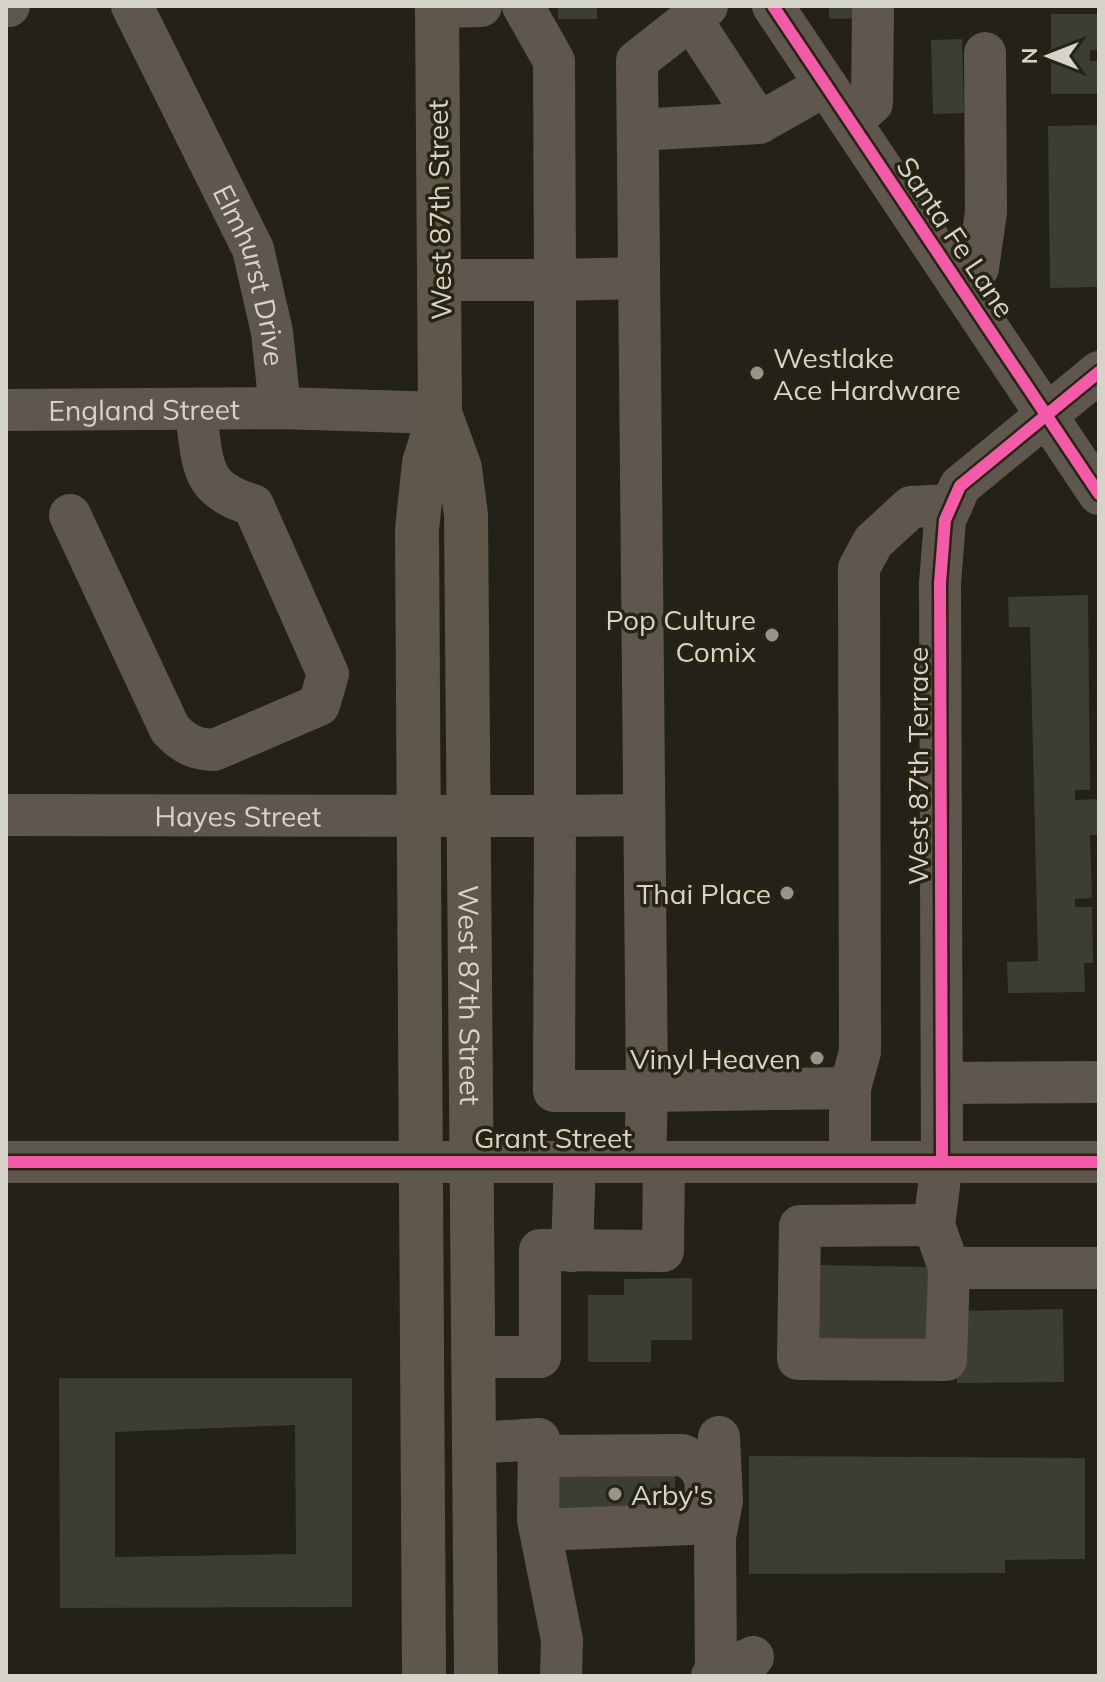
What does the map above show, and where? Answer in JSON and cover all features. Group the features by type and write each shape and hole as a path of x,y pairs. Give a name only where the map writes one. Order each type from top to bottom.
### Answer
{"main road":[{"name":"West 87th Street","path":"424,1676 416,813 417,530 424,463 440,413 437,6"},
{"name":"West 87th Street","path":"440,413 460,468 466,515 471,813 476,1676"}],"street":[{"name":"Elmhurst Drive","path":"132,6 253,249 272,332 280,408 440,413"},
{"path":"437,6 481,6"},
{"path":"523,6 554,61 554,1091 850,1088"},
{"name":"Santa Fe Lane","path":"773,6 1099,494"},
{"path":"851,122 872,103 873,6"},
{"path":"474,1357 540,1357 540,1250 663,1251 647,1091 637,61 699,12 759,123"},
{"path":"959,285 978,268 986,212 985,53"},
{"path":"638,130 759,123 826,85"},
{"path":"440,280 639,278"},
{"path":"1046,414 1099,372"},
{"name":"England Street","path":"6,410 280,408"},
{"path":"70,515 170,729 196,749 214,750 319,705 328,674 253,505 220,493 206,473 195,409"},
{"name":"West 87th Terrace","path":"934,1225 942,1162 940,583 945,520 960,486 1046,414"},
{"path":"850,1162 850,1088 860,1052 859,568 873,542 911,507 952,505"},
{"path":"231,743 232,814"},
{"name":"Hayes Street","path":"6,815 644,815"},
{"path":"942,1083 1099,1082"},
{"path":"572,1251 575,1160"},
{"name":"Grant Street","path":"6,1162 1099,1162"},
{"path":"800,1226 934,1225 949,1268 946,1360 798,1359 800,1226 806,1199 807,1162"},
{"path":"949,1268 1099,1268"},
{"path":"719,1437 722,1501 715,1537 714,1675 753,1657"},
{"path":"475,1443 539,1439 541,1530 562,1640 561,1676"},
{"path":"539,1456 682,1455 696,1460 704,1470 705,1483 700,1516 690,1524 541,1530"}],"building":[{"path":"558,6 597,6 597,19 558,19"},
{"path":"829,6 861,6 861,18 829,19"},
{"path":"1051,14 1099,14 1099,50 1090,50 1090,61 1099,61 1099,94 1051,94"},
{"path":"962,39 964,113 933,114 931,40"},
{"path":"1099,125 1099,287 1050,288 1048,126"},
{"path":"1088,595 1090,790 1075,790 1075,800 1099,799 1099,835 1090,835 1092,898 1075,899 1075,907 1092,907 1093,963 1084,963 1085,992 1008,993 1007,962 1038,961 1030,627 1009,627 1008,597"},
{"path":"818,1265 932,1267 931,1350 817,1349"},
{"path":"692,1278 692,1340 651,1340 651,1362 588,1362 588,1295 624,1295 624,1279"},
{"path":"1063,1309 1064,1382 957,1383 956,1311"},
{"path":"59,1378 352,1378 352,1607 60,1608","holes":["295,1425 296,1554 115,1557 115,1432"]},
{"path":"749,1456 1085,1458 1085,1559 1005,1560 1005,1573 749,1574"},
{"name":"Arby's","path":"557,1465 675,1468 675,1519 555,1523"}],"cycle path":[{"path":"773,6 1099,494"},
{"path":"942,1162 940,583 945,520 960,486 1099,372"},
{"path":"6,1162 1099,1162"}],"place":[{"name":"Westlake Ace Hardware","path":"757,373"},
{"name":"Pop Culture Comix","path":"772,635"},
{"name":"Thai Place","path":"787,893"},
{"name":"Vinyl Heaven","path":"817,1058"},
{"name":"Arby's","path":"615,1494"}]}
